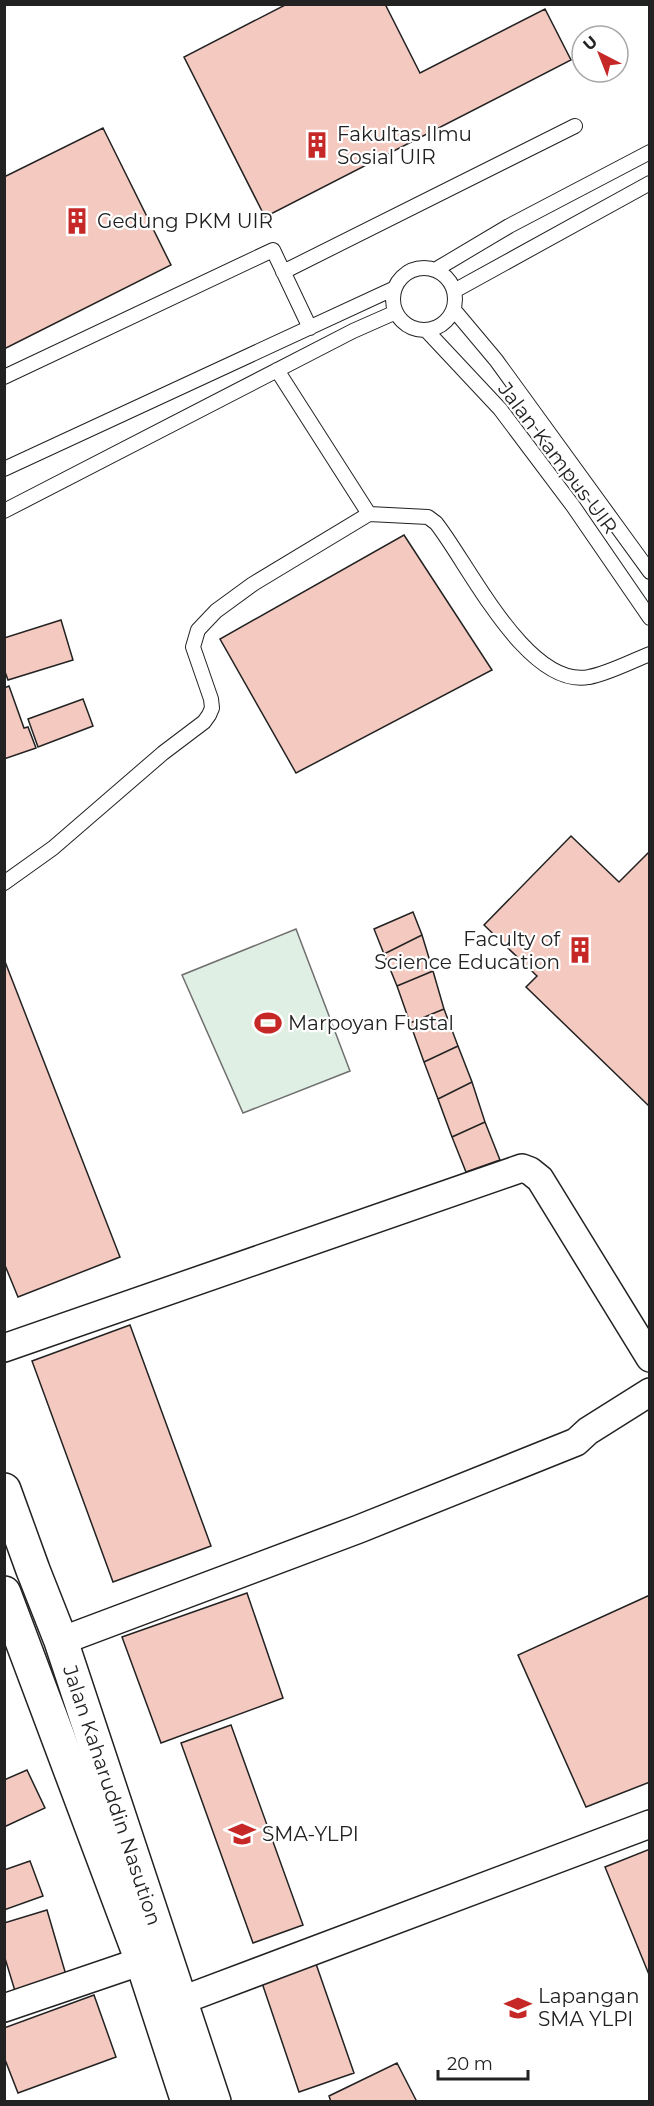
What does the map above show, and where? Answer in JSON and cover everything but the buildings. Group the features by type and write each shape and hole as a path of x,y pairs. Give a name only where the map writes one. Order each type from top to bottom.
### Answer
{"highway":[{"name":"Jalan Kaharuddin Nasution","path":"4,1490 61,1641 214,2102"},
{"name":"Jalan Kaharuddin Nasution","path":"6,1605 142,1961 188,2102"}],"street":[{"path":"4,1348 522,1168 540,1179 650,1358"},
{"path":"61,1641 360,1529 576,1442 588,1431 650,1392"},
{"path":"180,2001 650,1824"},
{"path":"4,2008 142,1961"}],"lane":[{"path":"283,272 575,126"},
{"path":"435,270 509,226 650,152"},
{"path":"454,291 650,183"},
{"path":"4,377 273,250 310,328"},
{"path":"423,268 435,270 445,276 453,286 456,297 454,310 438,327 426,330 414,328 403,322 396,312 393,300 395,288 411,271 423,268"},
{"path":"4,469 395,288"},
{"name":"Jalan Kampus UIR","path":"454,310 496,360 650,572"},
{"path":"4,512 353,331 396,312"},
{"name":"Jalan Kampus UIR","path":"426,330 500,409 573,506 650,618"},
{"path":"277,370 369,514"},
{"path":"4,883 53,848 163,753 204,722 209,715 211,699 193,647 198,630 216,611 253,584 369,514 428,517 436,523 498,618 527,651 560,674 588,677 650,654"}],"green space":[{"name":"Marpoyan Fustal","path":"296,929 350,1071 243,1113 182,975"}],"place":[{"name":"Fakultas Ilmu Sosial UIR","path":"317,145"},
{"name":"Gedung PKM UIR","path":"77,221"},
{"name":"Faculty of Science Education","path":"580,950"},
{"name":"Marpoyan Fustal","path":"268,1023"},
{"name":"SMA-YLPI","path":"242,1834"},
{"name":"Lapangan SMA YLPI","path":"518,2008"}]}
